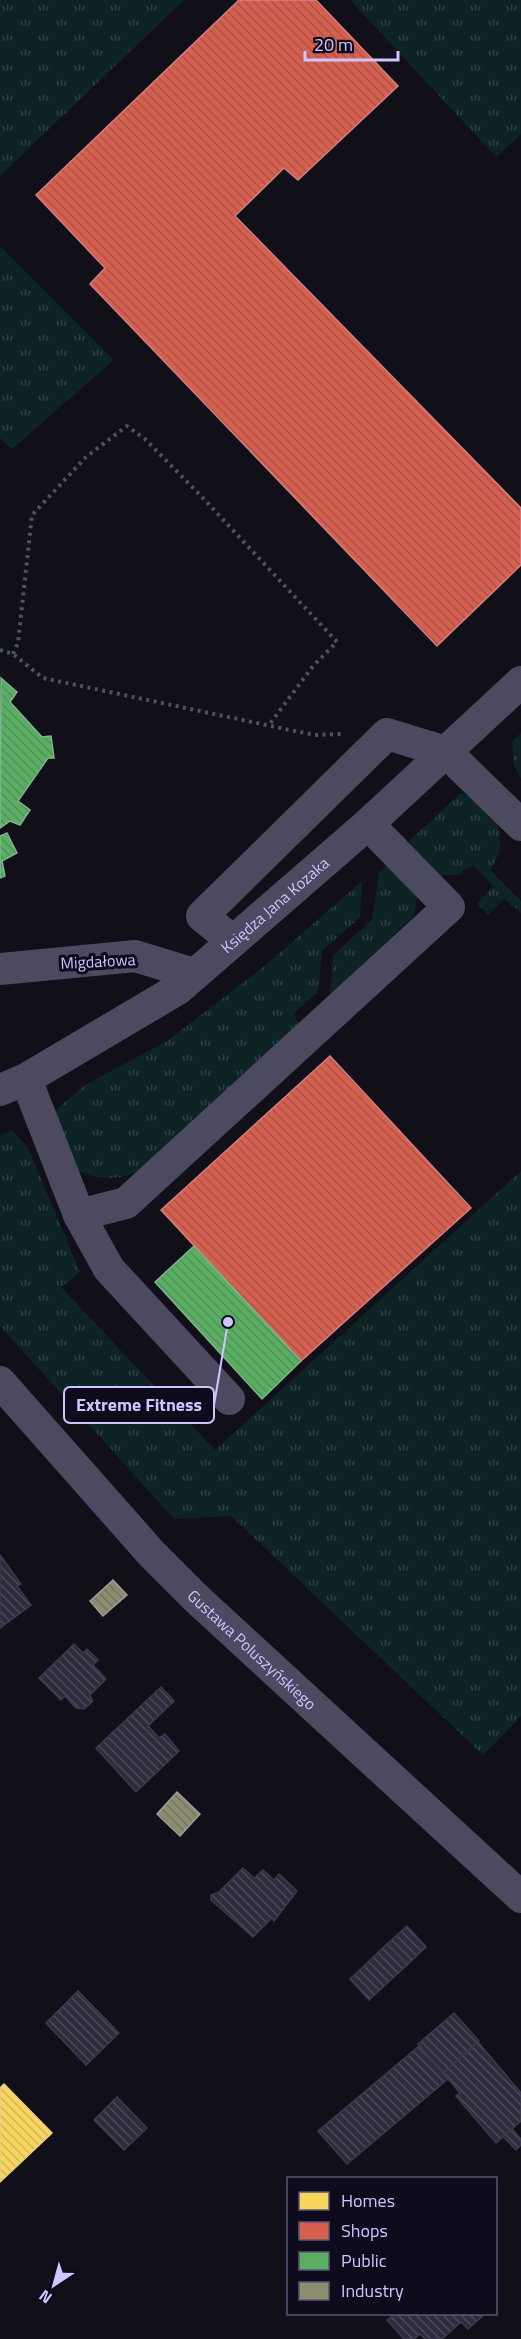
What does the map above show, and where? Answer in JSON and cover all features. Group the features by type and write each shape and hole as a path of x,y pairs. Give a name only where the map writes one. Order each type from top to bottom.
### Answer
{"street":[{"name":"Księdza Jana Kozaka","path":"13,1085 178,988 368,824 521,682"},
{"path":"233,941 202,916 387,734 446,752 521,825"},
{"path":"79,1215 126,1203 449,907 368,824"},
{"name":"Migdałowa","path":"0,969 135,956 194,974"},
{"path":"13,1085 109,1269 229,1399"},
{"name":"Gustawa Poluszyńskiego","path":"0,1382 151,1553 198,1600 521,1897"}],"path":[{"path":"13,654 18,643 32,515 86,457 127,426 145,439 202,497 337,642 313,666 269,725"},
{"path":"0,650 13,654 43,678 315,735 387,734"}],"green space":[{"path":"0,0 184,0 0,176"},
{"path":"350,0 521,0 521,134 496,157"},
{"path":"0,246 114,360 12,449 0,438"},
{"path":"521,733 521,778 514,766 512,741"},
{"path":"461,793 483,806 497,824 500,846 497,858 490,870 521,901 521,913 504,899 488,915 477,904 493,886 473,865 458,875 440,875 408,842"},
{"path":"388,864 417,897 414,916 330,995 333,955 372,920 379,872"},
{"path":"362,881 360,917 322,951 318,992 293,1014 300,1024 144,1168 127,1175 110,1178 93,1176 76,1170 55,1120 57,1109 85,1085 167,1041 266,965"},
{"path":"12,1130 28,1148 80,1272 61,1287 215,1450 521,1171 521,1716 483,1755 231,1516 174,1519 0,1326 0,1136"}],"building: Homes":[{"path":"4,2084 52,2133 0,2182 0,2088"}],"building: Shops":[{"path":"239,0 316,0 398,86 298,180 284,168 235,216 521,508 521,565 437,646 90,284 105,268 36,195"},
{"path":"330,1056 471,1208 301,1361 161,1210"}],"building: Public":[{"path":"1,678 17,692 10,702 42,737 51,736 54,758 48,758 18,801 30,810 20,825 10,821 0,828"},
{"path":"7,833 17,853 2,861 5,876 0,878 0,836"},
{"path":"194,1246 301,1361 262,1399 155,1282"}],"building: Industry":[{"path":"113,1580 127,1595 103,1616 90,1601"},
{"path":"177,1792 200,1814 180,1836 157,1814"}],"building: Other":[{"path":"0,1555 21,1584 17,1586 31,1605 0,1628"},
{"path":"74,1644 83,1653 87,1649 98,1660 93,1665 106,1679 90,1695 93,1701 84,1709 76,1708 65,1696 61,1700 39,1678"},
{"path":"161,1687 174,1701 148,1726 159,1738 165,1734 179,1751 136,1792 96,1748"},
{"path":"243,1868 254,1878 263,1870 274,1880 279,1874 297,1891 274,1921 272,1918 253,1937 211,1900 211,1895 219,1892"},
{"path":"407,1926 426,1947 407,1965 387,1944"},
{"path":"387,1944 407,1965 369,2000 350,1979"},
{"path":"78,1991 119,2033 86,2065 46,2023"},
{"path":"454,2013 479,2041 443,2073 418,2044"},
{"path":"478,2042 521,2093 521,2121 496,2143 456,2096 460,2093 443,2073"},
{"path":"419,2046 448,2079 347,2164 318,2131"},
{"path":"117,2097 147,2128 124,2150 94,2120"},
{"path":"512,2129 521,2139 521,2145 516,2150 503,2136"},
{"path":"394,2315 484,2315 468,2329 461,2322 442,2339 425,2339 420,2334 414,2339 404,2339 387,2320"}],"place":[{"name":"Extreme Fitness","path":"228,1322"}]}
